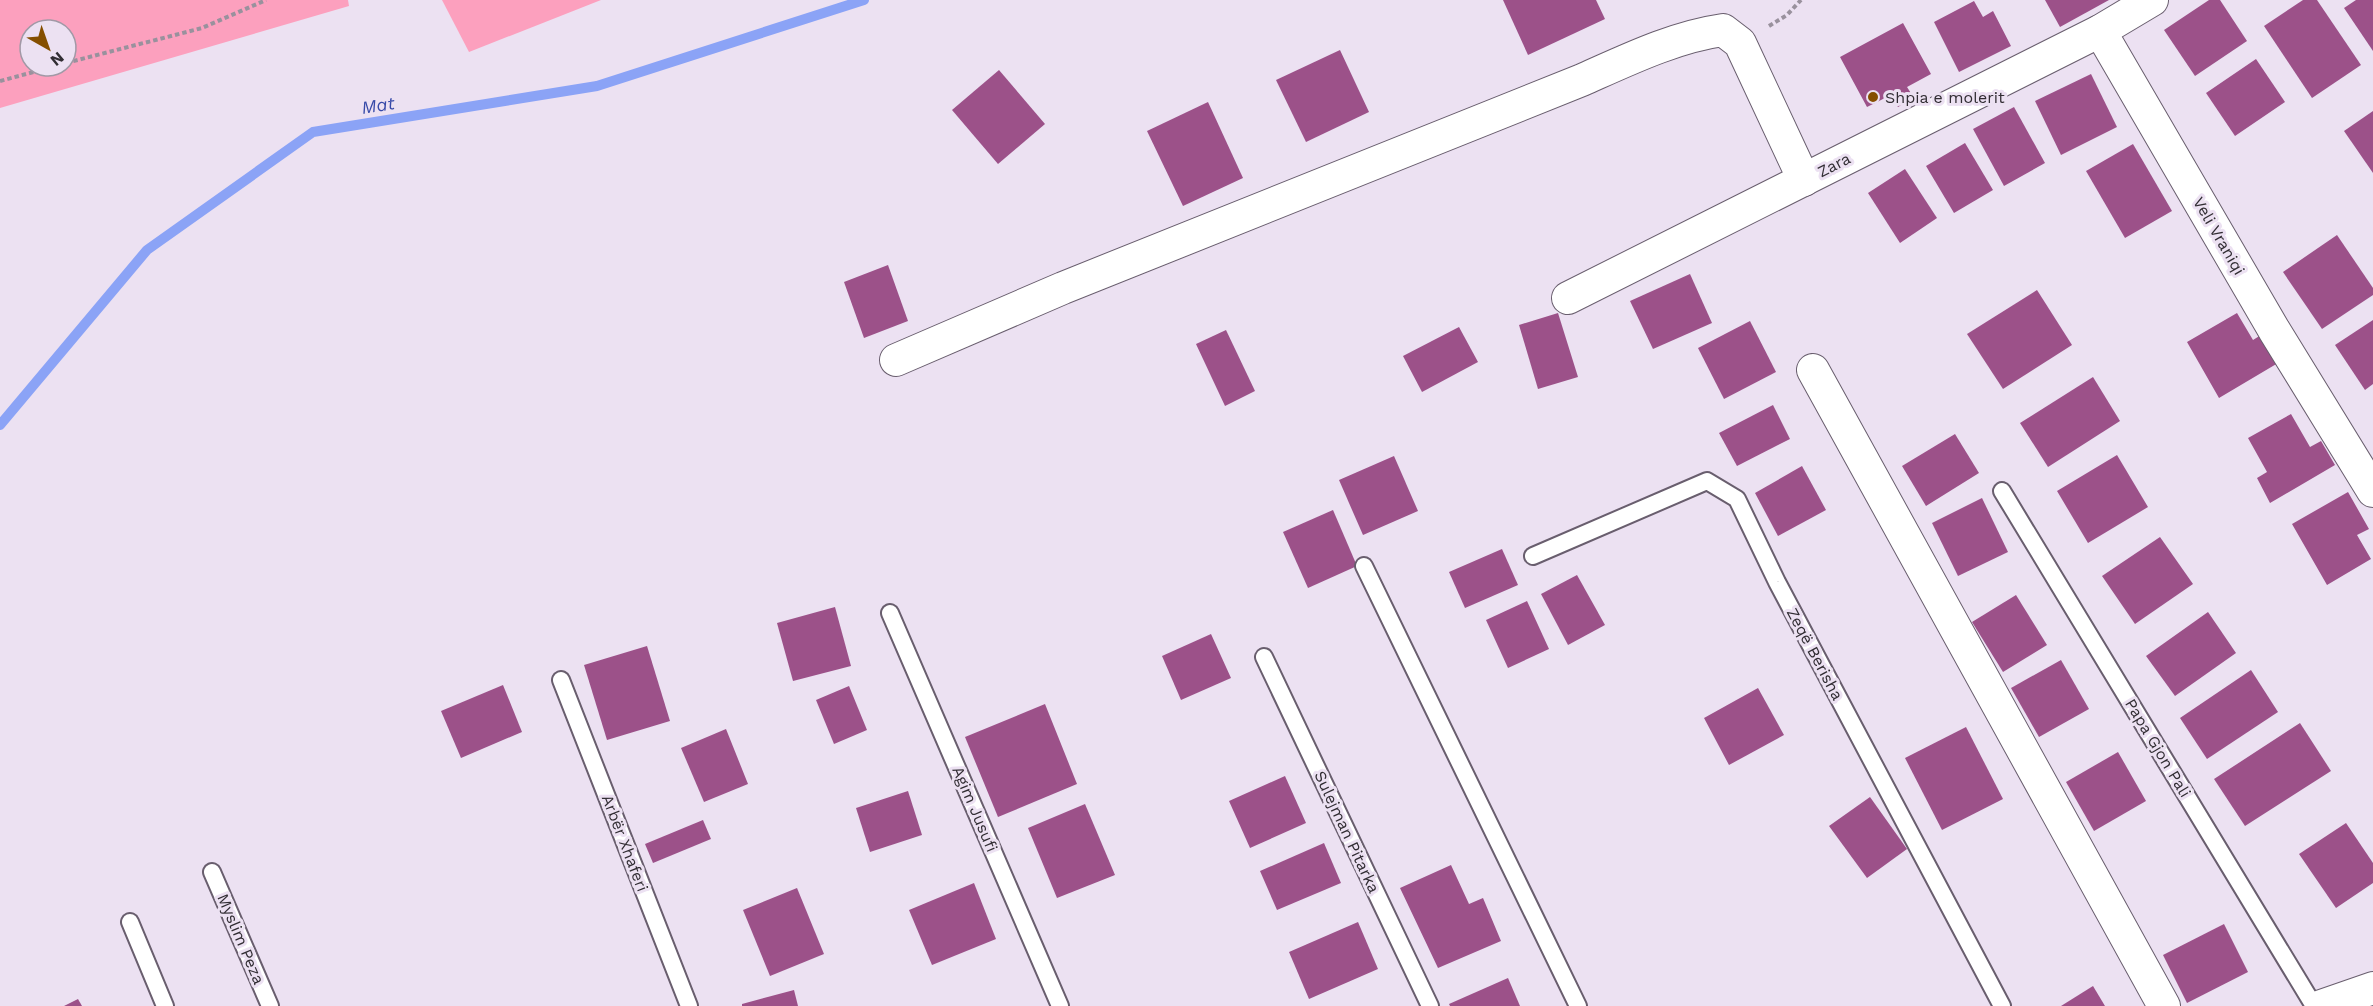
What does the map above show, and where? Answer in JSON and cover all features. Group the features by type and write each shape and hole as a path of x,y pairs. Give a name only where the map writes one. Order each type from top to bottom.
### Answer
{"street":[{"path":"2100,30 2152,0"},
{"path":"896,360 1063,288 1582,80 1634,57 1697,34 1723,30 1740,43 1804,180"},
{"name":"Zara","path":"1568,298 2100,30"},
{"name":"Veli Vraniqi","path":"2100,30 2268,320 2373,491"},
{"path":"1813,370 2163,1006"},
{"path":"2321,1006 2373,988"}],"lane":[{"name":"Zeqë Berisha","path":"1533,556 1707,481 1737,499 1782,592 2002,1006"},
{"name":"Papa Gjon Pali","path":"2002,491 2314,1006"},
{"path":"1364,566 1578,1006"},
{"name":"Agim Jusufi","path":"890,613 1060,1006"},
{"name":"Sulejman Pitarka","path":"1264,657 1430,1006"},
{"name":"Arbër Xhaferi","path":"561,680 689,1006"},
{"name":"Myslim Peza","path":"212,872 270,1006"},
{"path":"130,922 165,1006"}],"path":[{"path":"78,60 202,28 266,0"},
{"path":"1740,43 1786,15 1801,0"},
{"path":"0,81 18,76"}],"shaded area":[{"path":"0,0 348,0 349,6 0,108"},
{"path":"442,0 601,0 469,52"}],"building":[{"path":"1503,0 1596,0 1605,19 1528,55"},
{"path":"2045,0 2109,0 2060,27"},
{"path":"2209,0 2220,0 2247,41 2195,76 2164,30"},
{"path":"2303,0 2317,0 2361,65 2312,98 2264,26"},
{"path":"2356,0 2373,0 2373,51 2344,8"},
{"path":"1974,1 1983,17 1993,11 2011,46 1959,72 1934,22"},
{"path":"1903,23 1931,74 1907,87 1914,98 1898,107 1891,95 1867,107 1840,57"},
{"path":"1340,50 1369,112 1306,142 1276,80"},
{"path":"2256,59 2285,102 2235,136 2206,93"},
{"path":"999,70 1045,124 998,164 952,110"},
{"path":"2091,74 2117,127 2061,155 2035,101"},
{"path":"1208,102 1243,178 1183,206 1147,131"},
{"path":"2014,107 2045,163 2004,186 1973,129"},
{"path":"2373,111 2373,173 2344,131"},
{"path":"1965,143 1993,190 1954,213 1926,166"},
{"path":"2133,144 2172,211 2125,238 2086,171"},
{"path":"1905,169 1937,218 1900,243 1868,193"},
{"path":"2337,235 2373,288 2373,295 2322,329 2283,272"},
{"path":"888,265 908,321 864,338 844,282"},
{"path":"1690,274 1712,323 1653,349 1630,301"},
{"path":"2037,290 2072,345 2003,389 1967,334"},
{"path":"1558,313 1578,377 1538,389 1519,325"},
{"path":"2237,313 2253,340 2261,335 2278,363 2219,398 2187,342"},
{"path":"2373,320 2373,384 2365,390 2335,345"},
{"path":"1750,321 1776,372 1724,399 1698,348"},
{"path":"1459,327 1478,362 1422,392 1403,356"},
{"path":"1226,330 1255,391 1225,406 1196,344"},
{"path":"2093,377 2120,421 2048,467 2020,423"},
{"path":"1773,405 1790,439 1737,466 1719,433"},
{"path":"2291,414 2310,447 2321,441 2335,465 2270,503 2257,478 2267,472 2248,438"},
{"path":"1955,434 1979,473 1926,506 1902,466"},
{"path":"2117,455 2148,507 2088,543 2057,491"},
{"path":"1394,456 1418,511 1363,535 1339,480"},
{"path":"1802,466 1826,510 1778,536 1755,493"},
{"path":"2348,492 2369,529 2357,535 2371,559 2327,585 2292,524"},
{"path":"1982,498 2008,552 1958,576 1932,523"},
{"path":"1333,510 1357,566 1308,588 1283,532"},
{"path":"2160,537 2193,584 2135,624 2102,576"},
{"path":"1502,549 1518,585 1465,608 1449,572"},
{"path":"1577,575 1605,625 1568,645 1541,594"},
{"path":"2016,595 2047,645 2003,672 1972,622"},
{"path":"1527,601 1549,649 1508,668 1486,620"},
{"path":"835,607 851,666 793,681 777,623"},
{"path":"2208,612 2236,653 2175,696 2146,656"},
{"path":"1211,634 1231,678 1181,700 1162,656"},
{"path":"647,646 670,721 607,740 584,665"},
{"path":"2061,660 2089,709 2039,737 2011,688"},
{"path":"2251,670 2278,712 2207,759 2180,718"},
{"path":"503,685 522,732 461,758 441,711"},
{"path":"849,686 867,730 834,744 816,700"},
{"path":"1758,688 1784,735 1729,765 1704,718"},
{"path":"1045,704 1077,784 998,817 965,737"},
{"path":"2300,723 2331,771 2245,826 2214,779"},
{"path":"1966,727 2003,799 1942,830 1905,758"},
{"path":"726,729 748,784 704,802 681,748"},
{"path":"2118,752 2146,801 2094,831 2066,782"},
{"path":"1285,776 1306,823 1250,848 1229,801"},
{"path":"908,791 922,835 870,852 856,808"},
{"path":"1870,797 1907,849 1867,878 1829,826"},
{"path":"1085,804 1115,875 1057,898 1028,828"},
{"path":"703,820 711,839 653,863 645,844"},
{"path":"2346,823 2373,863 2373,883 2336,908 2299,854"},
{"path":"1324,843 1341,883 1277,910 1260,871"},
{"path":"1451,865 1469,904 1483,898 1501,941 1438,968 1400,888"},
{"path":"974,883 996,939 932,965 909,910"},
{"path":"797,888 824,954 770,976 743,910"},
{"path":"1358,922 1378,969 1309,999 1289,952"},
{"path":"2224,924 2248,972 2187,1003 2163,955"},
{"path":"1508,978 1520,1006 1450,1006 1449,1004"},
{"path":"2093,986 2105,1006 2061,1006"},
{"path":"794,990 798,1006 742,1006 742,1004"},
{"path":"78,999 82,1006 64,1006"}],"waterway":[{"name":"Mat","path":"0,425 147,250 313,132 597,86 864,0"}],"place":[{"name":"Shpia e molerit","path":"1873,97"}]}
